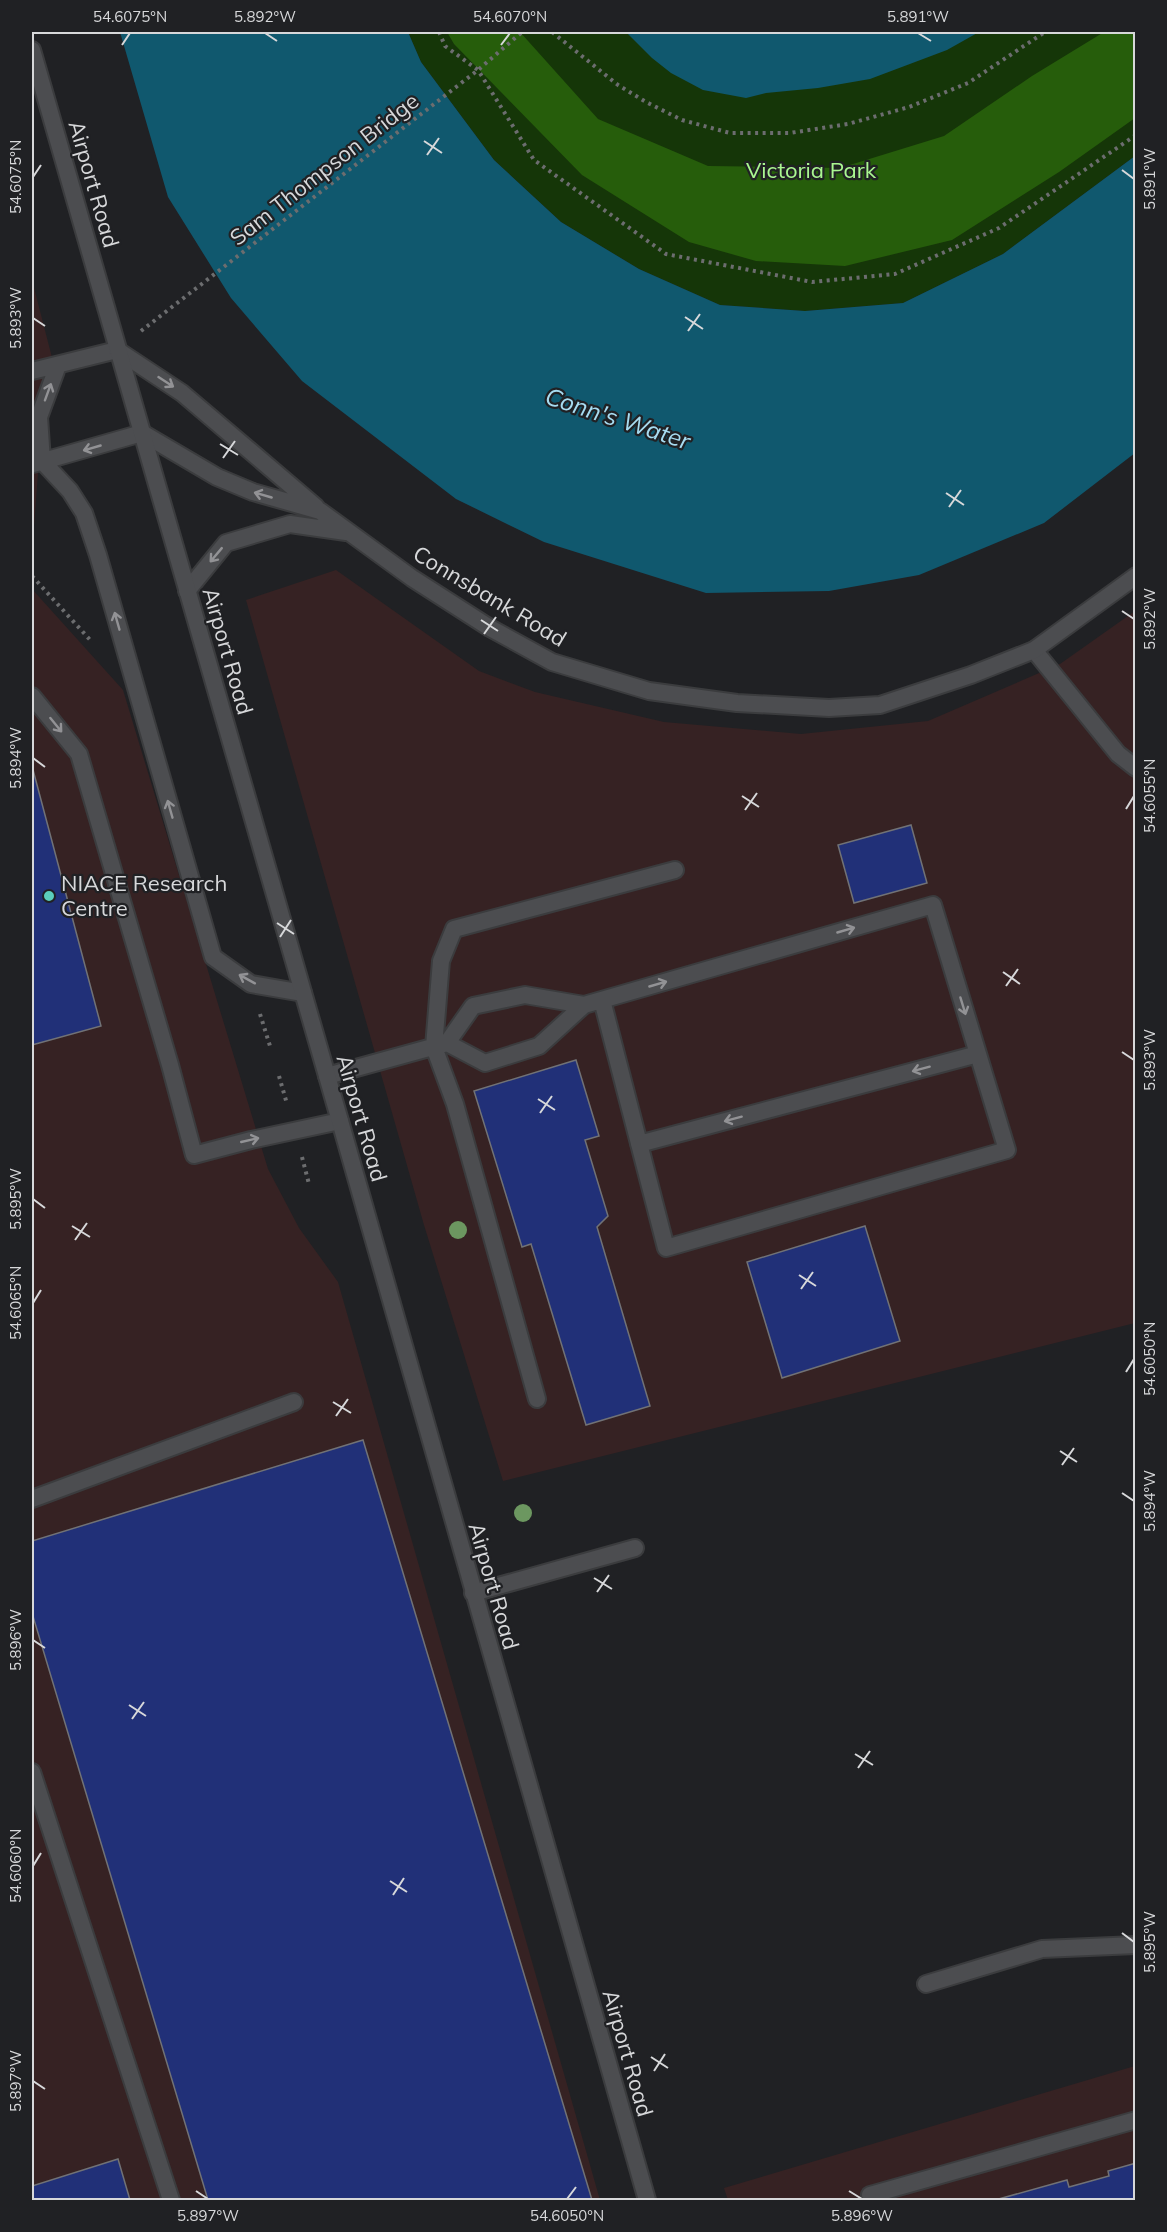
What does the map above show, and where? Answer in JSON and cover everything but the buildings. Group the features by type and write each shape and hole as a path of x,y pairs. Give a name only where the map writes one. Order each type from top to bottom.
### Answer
{"street":[{"name":"Airport Road","path":"32,50 647,2200"},
{"path":"32,371 117,350 182,393 320,511"},
{"path":"37,463 39,417 58,365"},
{"path":"37,463 142,433"},
{"name":"Connsbank Road","path":"142,433 217,477 253,492 320,511 412,578 490,628 552,662 648,691 737,704 829,708 880,705 971,675 1034,650 1136,576"},
{"path":"37,463 70,491 84,513 213,957 251,984 303,993"},
{"path":"187,591 226,543 290,524 350,532"},
{"path":"1034,650 1118,754 1136,768"},
{"path":"32,696 79,754 194,1155 340,1121"},
{"path":"537,1399 455,1104 441,1045 441,961 454,928 675,870"},
{"path":"327,1076 441,1045 473,1006 525,995 584,1005 933,905 1007,1150 666,1248 602,1000"},
{"path":"441,1045 485,1063 539,1046 584,1005"},
{"path":"639,1144 978,1054"},
{"path":"32,1498 294,1402"},
{"path":"473,1593 635,1548"},
{"path":"32,1772 171,2200"},
{"path":"926,1984 1042,1949 1136,1945"},
{"path":"872,2200 870,2195 1136,2120"}],"path":[{"path":"439,32 445,46 478,70 534,160 666,254 812,282 895,274 999,228 1136,135"},
{"name":"Sam Thompson Bridge","path":"117,350 478,70 522,32"},
{"path":"552,32 618,85 646,102 682,120 730,133 790,133 848,124 909,107 968,83 1045,32"},
{"path":"32,578 97,647"}],"shaded area":[{"path":"32,280 57,377 39,460 32,553"},
{"path":"336,570 479,671 535,692 664,722 801,734 928,721 1060,664 1135,611 1135,1323 503,1481 424,1225 246,600"},
{"path":"32,589 123,690 268,1169 299,1228 338,1282 600,2200 32,2200"},
{"path":"1135,2066 1135,2200 728,2200 724,2188"}],"green space":[{"name":"Victoria Park","path":"408,32 1135,32 1135,156 1003,254 903,303 805,311 720,305 639,269 561,222 494,160 421,62"},
{"path":"447,32 520,32 598,119 708,166 840,168 944,136 1032,76 1104,32 1135,32 1135,118 1059,172 952,240 845,266 756,261 689,242 582,175 454,44"}],"water":[{"name":"Conn's Water","path":"120,32 408,32 421,62 494,160 561,222 639,269 720,305 805,311 903,303 1003,254 1135,156 1135,453 1044,523 919,575 829,591 706,593 544,542 456,499 302,381 231,298 168,197"},
{"path":"626,32 979,32 947,50 870,79 818,88 766,93 746,98 703,90 671,73"}],"place":[{"name":"NIACE Research Centre","path":"49,896"}]}
